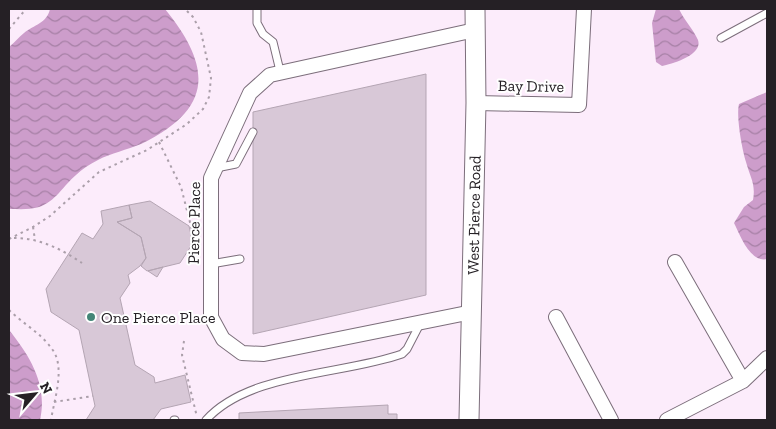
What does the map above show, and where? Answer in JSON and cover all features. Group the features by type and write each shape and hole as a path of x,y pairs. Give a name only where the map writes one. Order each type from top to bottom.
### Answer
{"street":[{"name":"West Pierce Road","path":"469,420 476,103 475,9"},
{"name":"Bay Drive","path":"476,103 579,105 584,9"},
{"name":"Pierce Place","path":"472,312 264,354 242,353 223,339 211,317 211,178 250,93 260,82 280,71 475,30"},
{"path":"675,262 743,381"},
{"path":"556,317 611,420"},
{"path":"667,420 743,381 767,358"}],"lane":[{"path":"257,9 256,22 263,34 273,42 280,71"},
{"path":"721,38 767,13"},
{"path":"215,168 236,164 253,132"},
{"path":"211,264 240,259"},
{"path":"206,420 216,408 252,388 402,354 407,349 421,322"}],"path":[{"path":"9,29 26,9"},
{"path":"10,238 33,227 62,206 99,172 131,158 159,142 203,109 211,86 201,32 193,17 185,9"},
{"path":"159,142 181,187 195,238"},
{"path":"33,227 35,240"},
{"path":"10,238 35,240 60,250 82,263"},
{"path":"9,310 42,338 57,356 59,366 51,420"},
{"path":"184,341 182,355 199,420"},
{"path":"54,402 93,396"}],"water":[{"path":"50,9 165,9 181,30 192,50 197,68 198,86 193,101 182,116 165,131 141,144 108,155 89,165 45,205 32,209 9,209 9,47 24,33 43,21"},
{"path":"656,9 679,9 694,32 698,45 696,50 686,58 662,66 656,62 652,23"},
{"path":"767,92 767,259 761,259 751,253 746,247 734,223 744,207 753,200 754,194 741,141 738,110 739,104"},
{"path":"9,330 24,350 39,383 42,407 40,420 9,420"}],"building":[{"path":"426,74 426,295 253,334 253,112"},
{"name":"One Pierce Place","path":"150,201 189,226 193,243 180,263 147,271 141,266 146,258 141,237 117,222 132,218 129,205"},
{"name":"One Pierce Place","path":"129,205 132,218 117,222 141,237 146,258 140,266 128,275 130,283 120,298 135,365 154,377 155,383 185,375 191,402 161,409 153,420 86,420 95,406 79,330 51,312 46,289 82,233 93,239 103,224 101,211"},
{"name":"One Pierce Place","path":"163,267 157,277 148,271"},
{"path":"388,405 388,414 397,414 397,420 239,420 239,413"}],"place":[{"name":"One Pierce Place","path":"91,317"}]}
